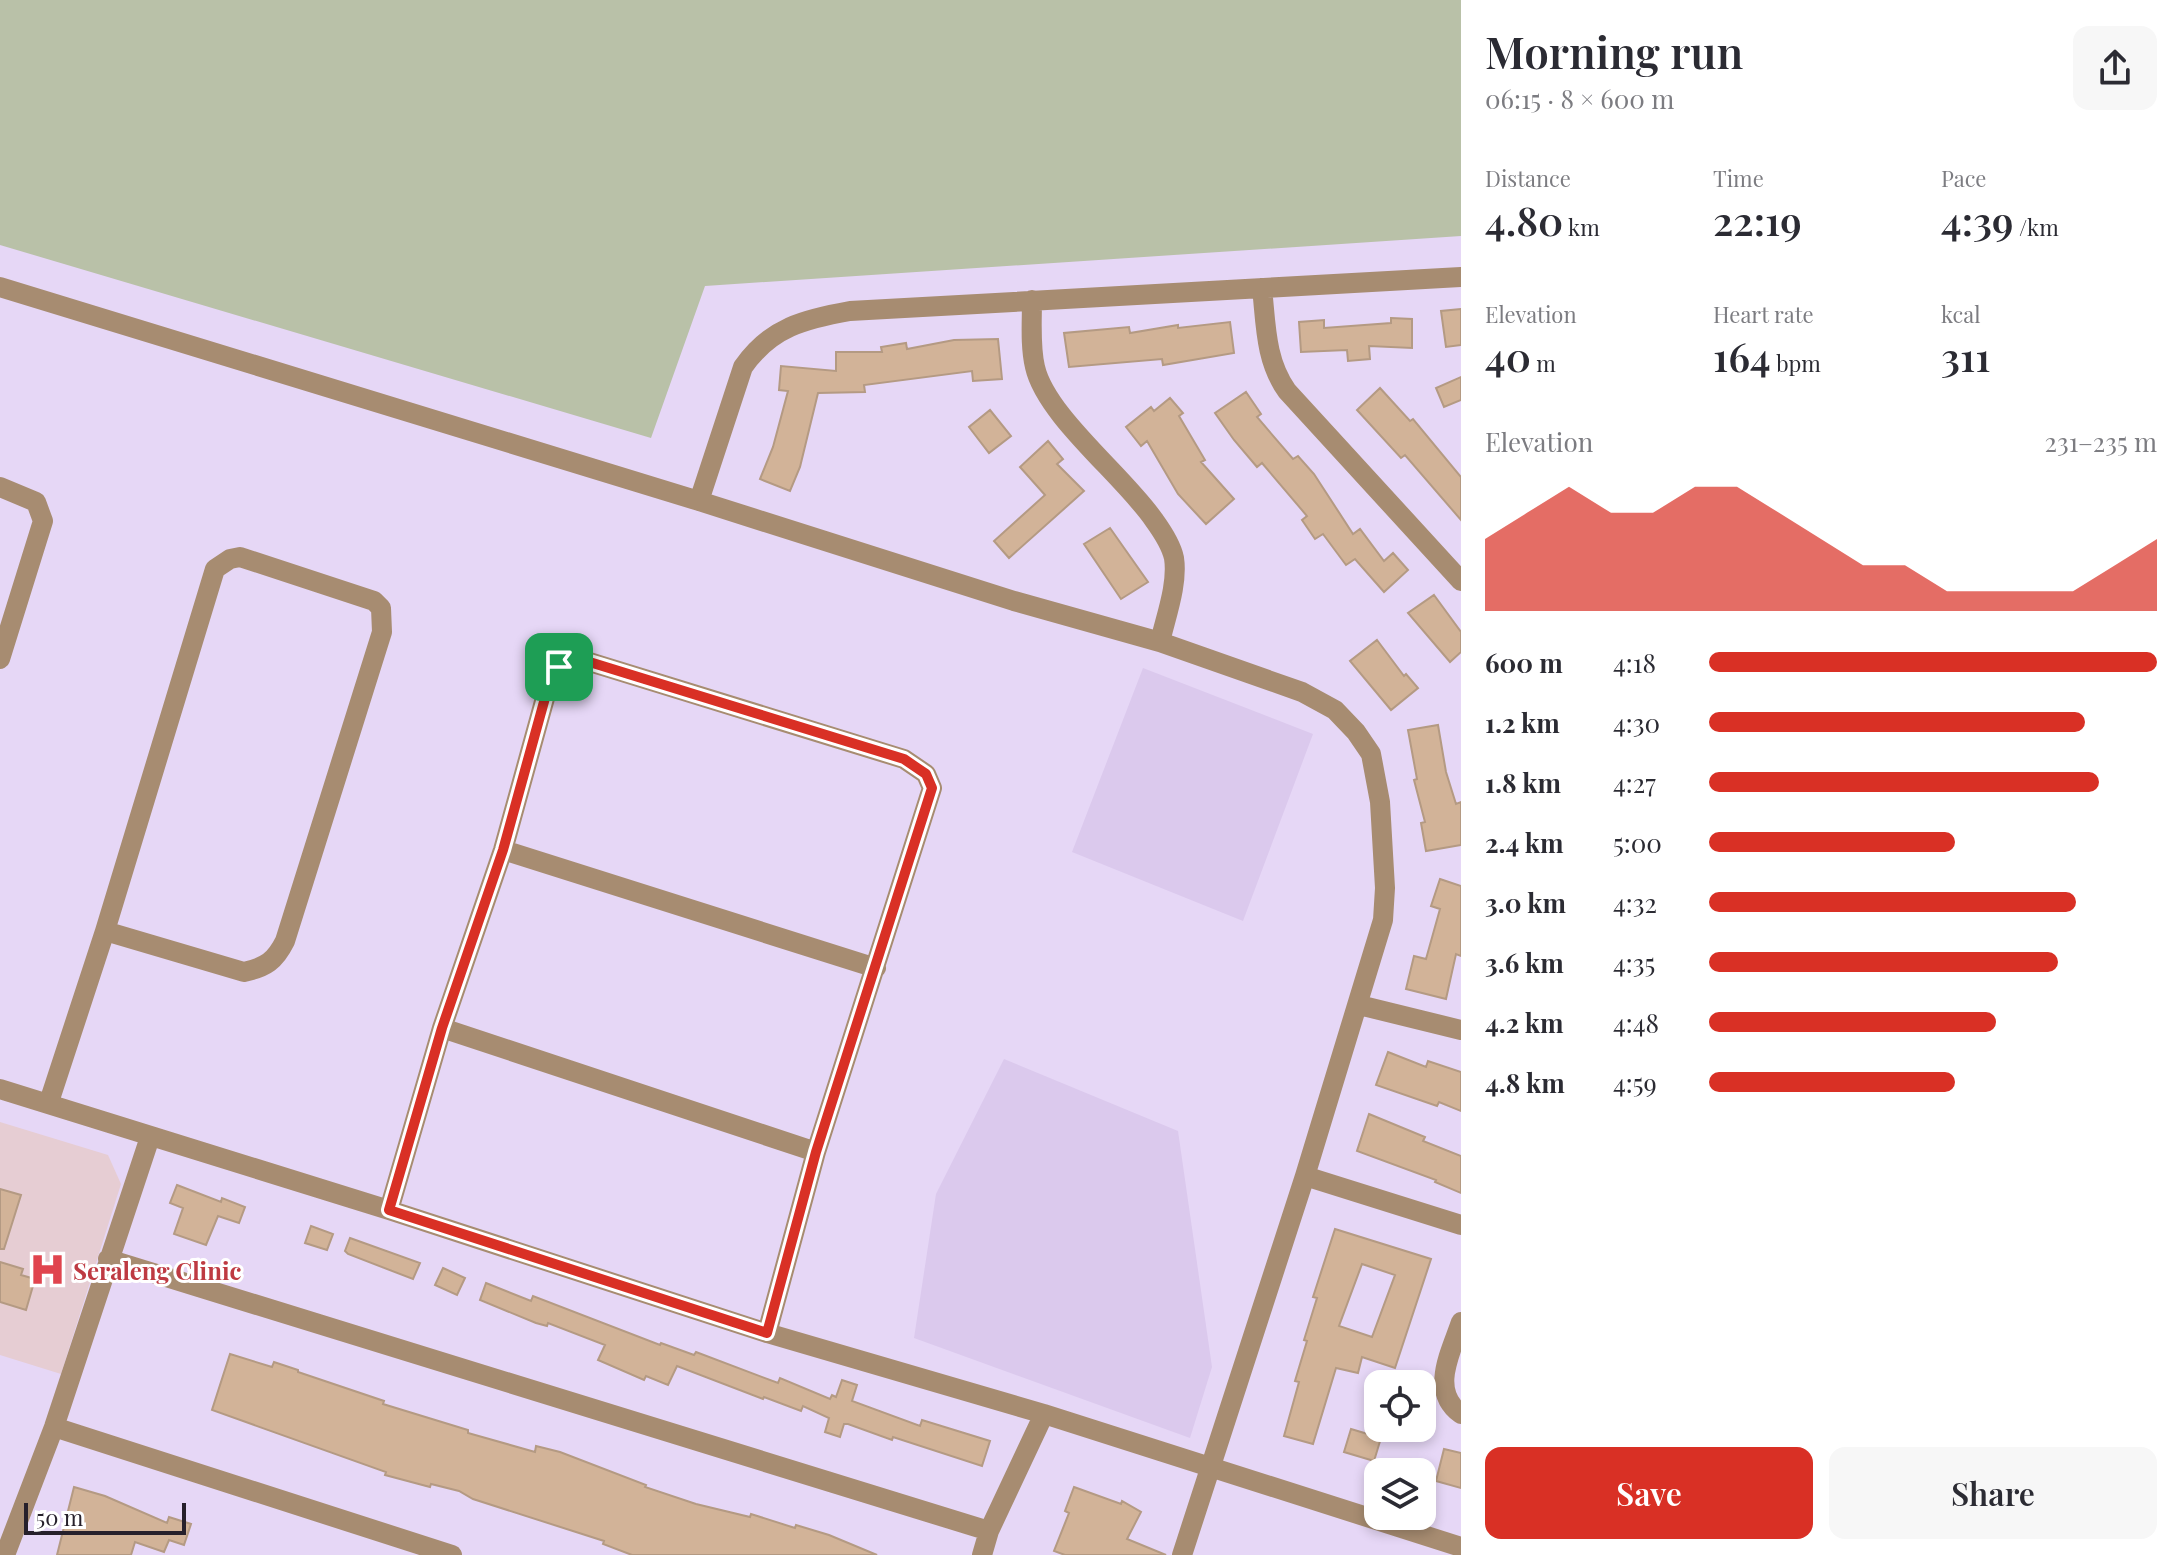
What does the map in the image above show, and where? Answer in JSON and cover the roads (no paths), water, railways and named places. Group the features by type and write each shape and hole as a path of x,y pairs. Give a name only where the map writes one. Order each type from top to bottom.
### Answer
{"street":[{"path":"699,501 743,367 752,354 786,328 809,318 850,311 1461,277"},
{"path":"0,287 1014,601 1160,642 1302,692 1335,710 1356,732 1371,754 1380,802 1385,888 1383,920 1305,1176 1182,1555"},
{"path":"1262,288 1267,341 1278,379 1461,581"},
{"path":"1032,300 1035,367 1042,386 1057,410 1144,506 1174,556 1174,576 1160,642"},
{"path":"0,487 36,502 43,521 0,659"},
{"path":"49,1102 105,931 215,569 230,559 240,557 374,601 381,608 382,632 285,941 272,962 244,972 105,931"},
{"path":"389,1210 442,1028 503,850 550,680 568,660 583,660 904,759 926,774 932,788 816,1152 767,1333"},
{"path":"503,850 876,968"},
{"path":"1359,1005 1461,1030"},
{"path":"442,1028 816,1152"},
{"path":"0,1089 389,1210 767,1333 1044,1414 1461,1547"},
{"path":"5,1555 54,1427 150,1137"},
{"path":"1305,1176 1461,1225"},
{"path":"108,1259 989,1531"},
{"path":"1461,1322 1443,1383 1448,1402 1461,1414"},
{"path":"982,1555 989,1531 1044,1414"},
{"path":"54,1427 452,1555"}],"place":[{"name":"Seraleng Clinic","path":"47,1270"}]}
